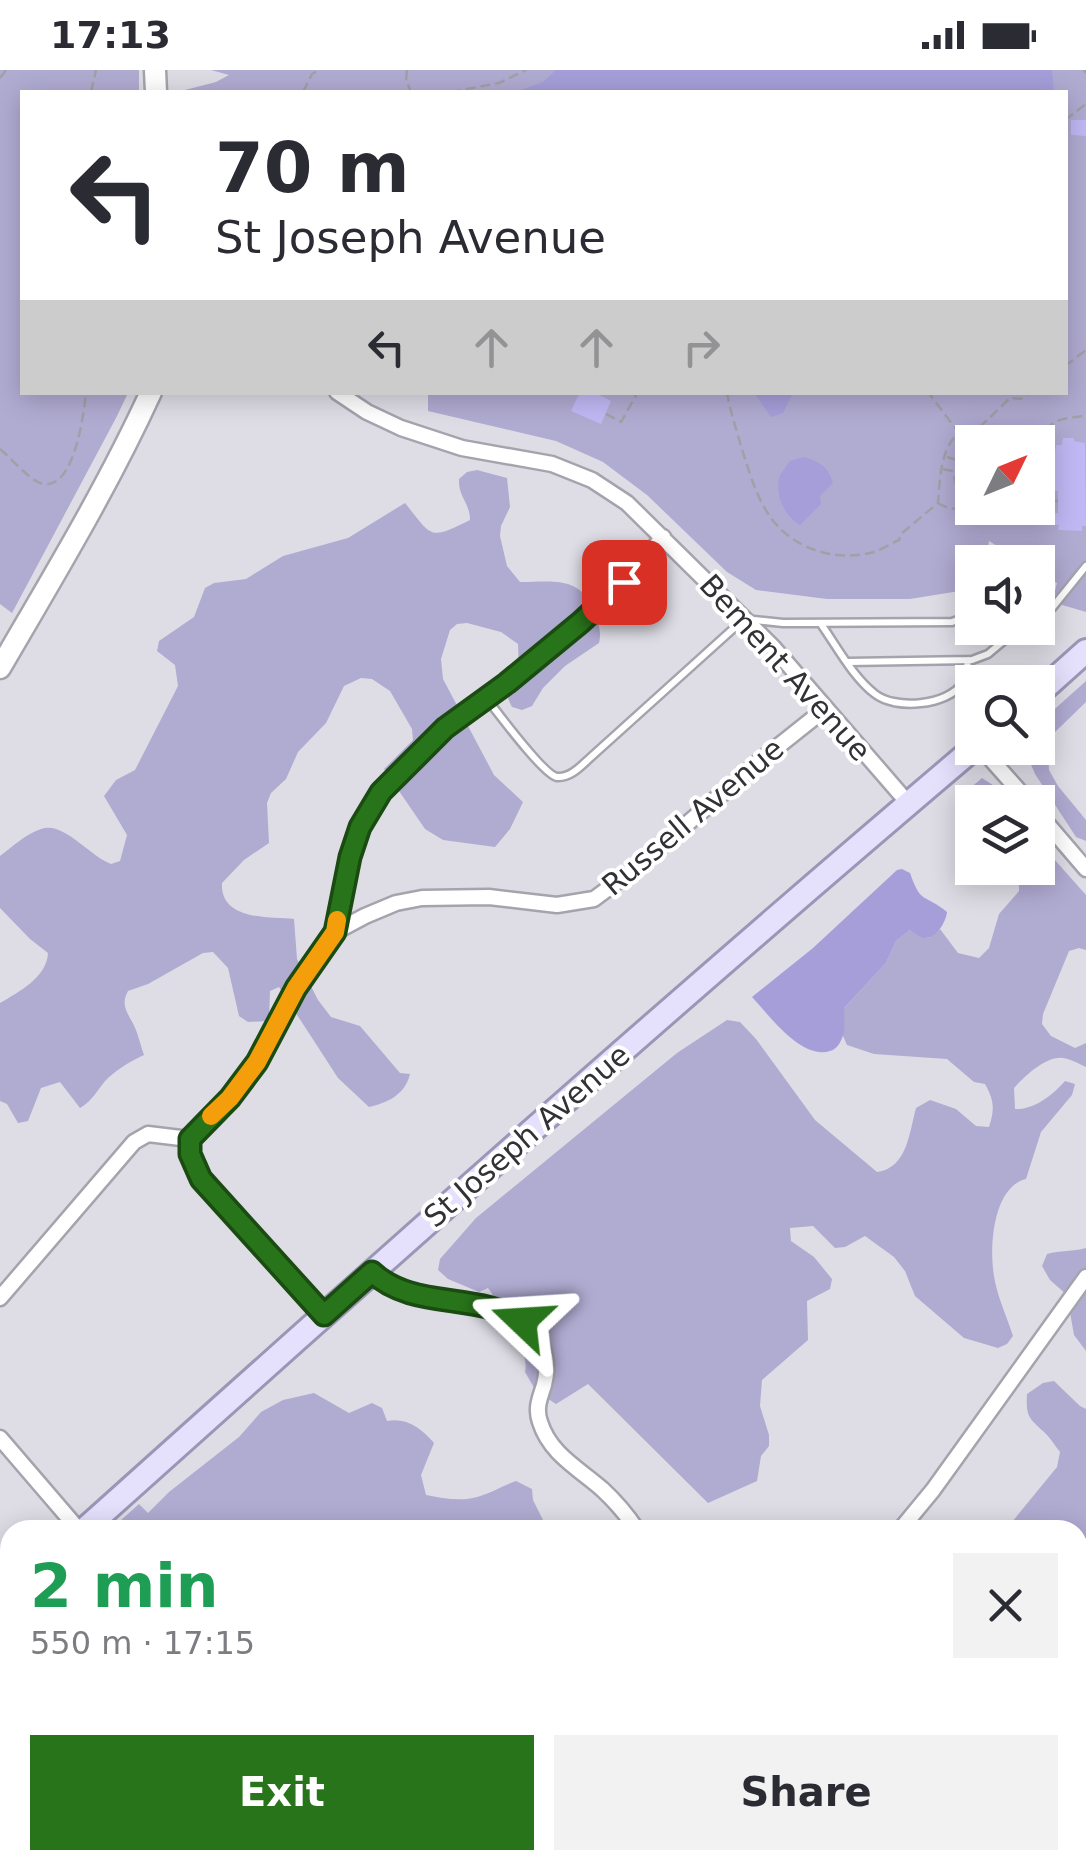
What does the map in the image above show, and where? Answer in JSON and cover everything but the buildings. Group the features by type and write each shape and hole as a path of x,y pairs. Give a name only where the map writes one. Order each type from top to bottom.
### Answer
{"main road":[{"path":"1055,679 1086,651"},
{"name":"St Joseph Avenue","path":"92,1520 908,803 956,765"}],"street":[{"path":"0,668 104,490 151,395"},
{"name":"Bement Avenue","path":"342,395 367,412 432,439 552,464 592,480 627,503 773,647 908,803"},
{"path":"335,932 350,857 368,810 381,792 425,746 581,622 624,582 663,537"},
{"name":"Russell Avenue","path":"190,1139 250,1072 296,988 335,932 396,903 422,898 489,898 557,905 594,899 826,709"},
{"path":"994,765 1012,785"},
{"path":"1055,833 1086,869"},
{"path":"0,1298 134,1142 144,1135 156,1134 190,1139 190,1154 201,1179 324,1315"},
{"path":"372,1272 394,1288 496,1308 532,1330 546,1361 539,1398 541,1426 559,1454 604,1490 630,1520"},
{"path":"908,1520 1086,1277"},
{"path":"0,1438 72,1520"}],"lane":[{"path":"1055,604 1086,566"},
{"path":"486,698 550,775 562,776 592,757 744,619 783,624 955,621"},
{"path":"820,623 870,690 883,700 927,703 955,690 964,681 968,660"},
{"path":"848,662 968,660 988,654 999,645"}],"path":[{"path":"0,78 6,70"},
{"path":"304,90 312,74 319,70"},
{"path":"463,90 499,84 526,70"},
{"path":"0,450 35,481 56,483 66,471 76,446 86,395"},
{"path":"606,414 621,422 636,395"},
{"path":"729,395 748,470 768,514 787,536 808,549 838,556 872,553 899,540 900,534 938,503 941,469 955,436"},
{"path":"930,395 955,427"},
{"path":"982,425 1010,398 1026,395"},
{"path":"1051,425 1066,416 1086,415"},
{"path":"944,459 955,462"},
{"path":"941,469 952,471 955,479"},
{"path":"938,503 955,510"}],"shaded area":[{"path":"0,70 139,70 139,90 20,90 20,395 127,395 12,613 0,604"},
{"path":"211,70 1086,70 1086,612 1055,603 1055,545 995,545 989,541 988,545 955,545 955,592 910,599 827,599 756,590 727,572 647,495 603,462 556,441 428,411 428,395 1068,395 1068,90 185,90 229,75"},
{"path":"556,70 1052,70 1054,90 521,90 543,82"},
{"path":"755,395 792,395 783,413 771,417"},
{"path":"804,457 823,466 833,483 820,496 821,504 800,525 782,504 778,482 790,461"},
{"path":"477,470 507,478 510,507 500,536 507,566 520,582 574,586 588,600 600,631 599,643 565,666 532,706 522,710 512,707 507,694 518,663 518,644 501,632 467,623 450,630 441,659 443,679 494,775 523,802 510,829 495,847 443,840 425,829 384,769 413,740 412,729 390,691 372,679 361,678 344,686 326,723 298,752 286,779 271,793 267,803 269,843 244,860 222,883 223,895 237,910 294,919 297,959 318,1000 331,1017 360,1026 400,1073 410,1074 400,1093 369,1107 338,1078 279,987 270,991 269,1021 248,1022 239,1016 228,968 213,952 203,953 128,991 125,1006 144,1055 112,1074 80,1108 60,1082 41,1088 28,1121 18,1123 7,1104 0,1101 0,1003 37,976 48,953 0,908 0,856 30,834 50,828 67,834 111,864 120,861 127,835 104,796 116,780 135,770 178,686 175,665 157,651 159,641 194,617 205,588 246,579 283,556 348,538 405,503 433,532 457,526 470,520 459,479"},
{"path":"1086,681 1086,702 1055,732 1055,709"},
{"path":"1031,765 1049,765 1058,786 1086,820 1086,841 1076,837 1055,805 1055,785 1042,785"},
{"path":"982,778 993,785 974,785"},
{"path":"1055,860 1086,895 1086,950 1069,951 1042,1024 1051,1036 1075,1048 1086,1043 1086,1067 1056,1058 1043,1063 1014,1088 1015,1109 1022,1109 1043,1101 1065,1081 1075,1084 1072,1095 1041,1132 1026,1179 1006,1193 996,1220 993,1264 997,1291 1013,1336 1007,1344 998,1348 964,1338 915,1296 905,1271 894,1257 865,1236 835,1248 813,1226 790,1228 791,1241 814,1257 832,1279 830,1289 807,1301 808,1340 762,1380 760,1406 769,1446 761,1456 757,1481 708,1503 588,1384 556,1404 536,1391 525,1372 523,1353 505,1327 488,1288 479,1292 448,1279 438,1270 440,1259 476,1218 677,1053 727,1020 740,1022 815,1120 877,1172 901,1157 916,1108 930,1100 956,1109 976,1126 989,1127 993,1105 985,1084 974,1082 947,1059 874,1054 847,1045 843,1036 844,1008 886,963 896,941 910,930 928,938 940,929 958,953 979,958 989,948 999,914 1019,891 1019,885 1055,885"},
{"path":"902,869 910,873 920,894 947,912 942,925 928,938 910,930 896,941 886,963 844,1008 844,1032 837,1046 819,1052 797,1043 752,997"},
{"path":"1086,1248 1086,1351 1074,1335 1067,1295 1050,1280 1042,1266 1047,1254"},
{"path":"1054,1381 1086,1409 1086,1520 1014,1520 1057,1467 1060,1452 1031,1419 1027,1407 1027,1394"},
{"path":"314,1393 349,1413 372,1403 382,1408 387,1421 414,1425 434,1443 421,1475 426,1495 471,1498 516,1481 532,1489 543,1520 121,1520 139,1504 148,1513 239,1437 261,1412 283,1400"}],"slow traffic":[{"path":"211,1116 257,1062 296,988 335,932 337,920"}],"route":[{"path":"522,1321 496,1308 394,1288 372,1272 324,1315 201,1179 190,1154 190,1139 243,1082 296,988 335,932 350,857 368,810 381,792 445,728 507,683 624,582"}]}
